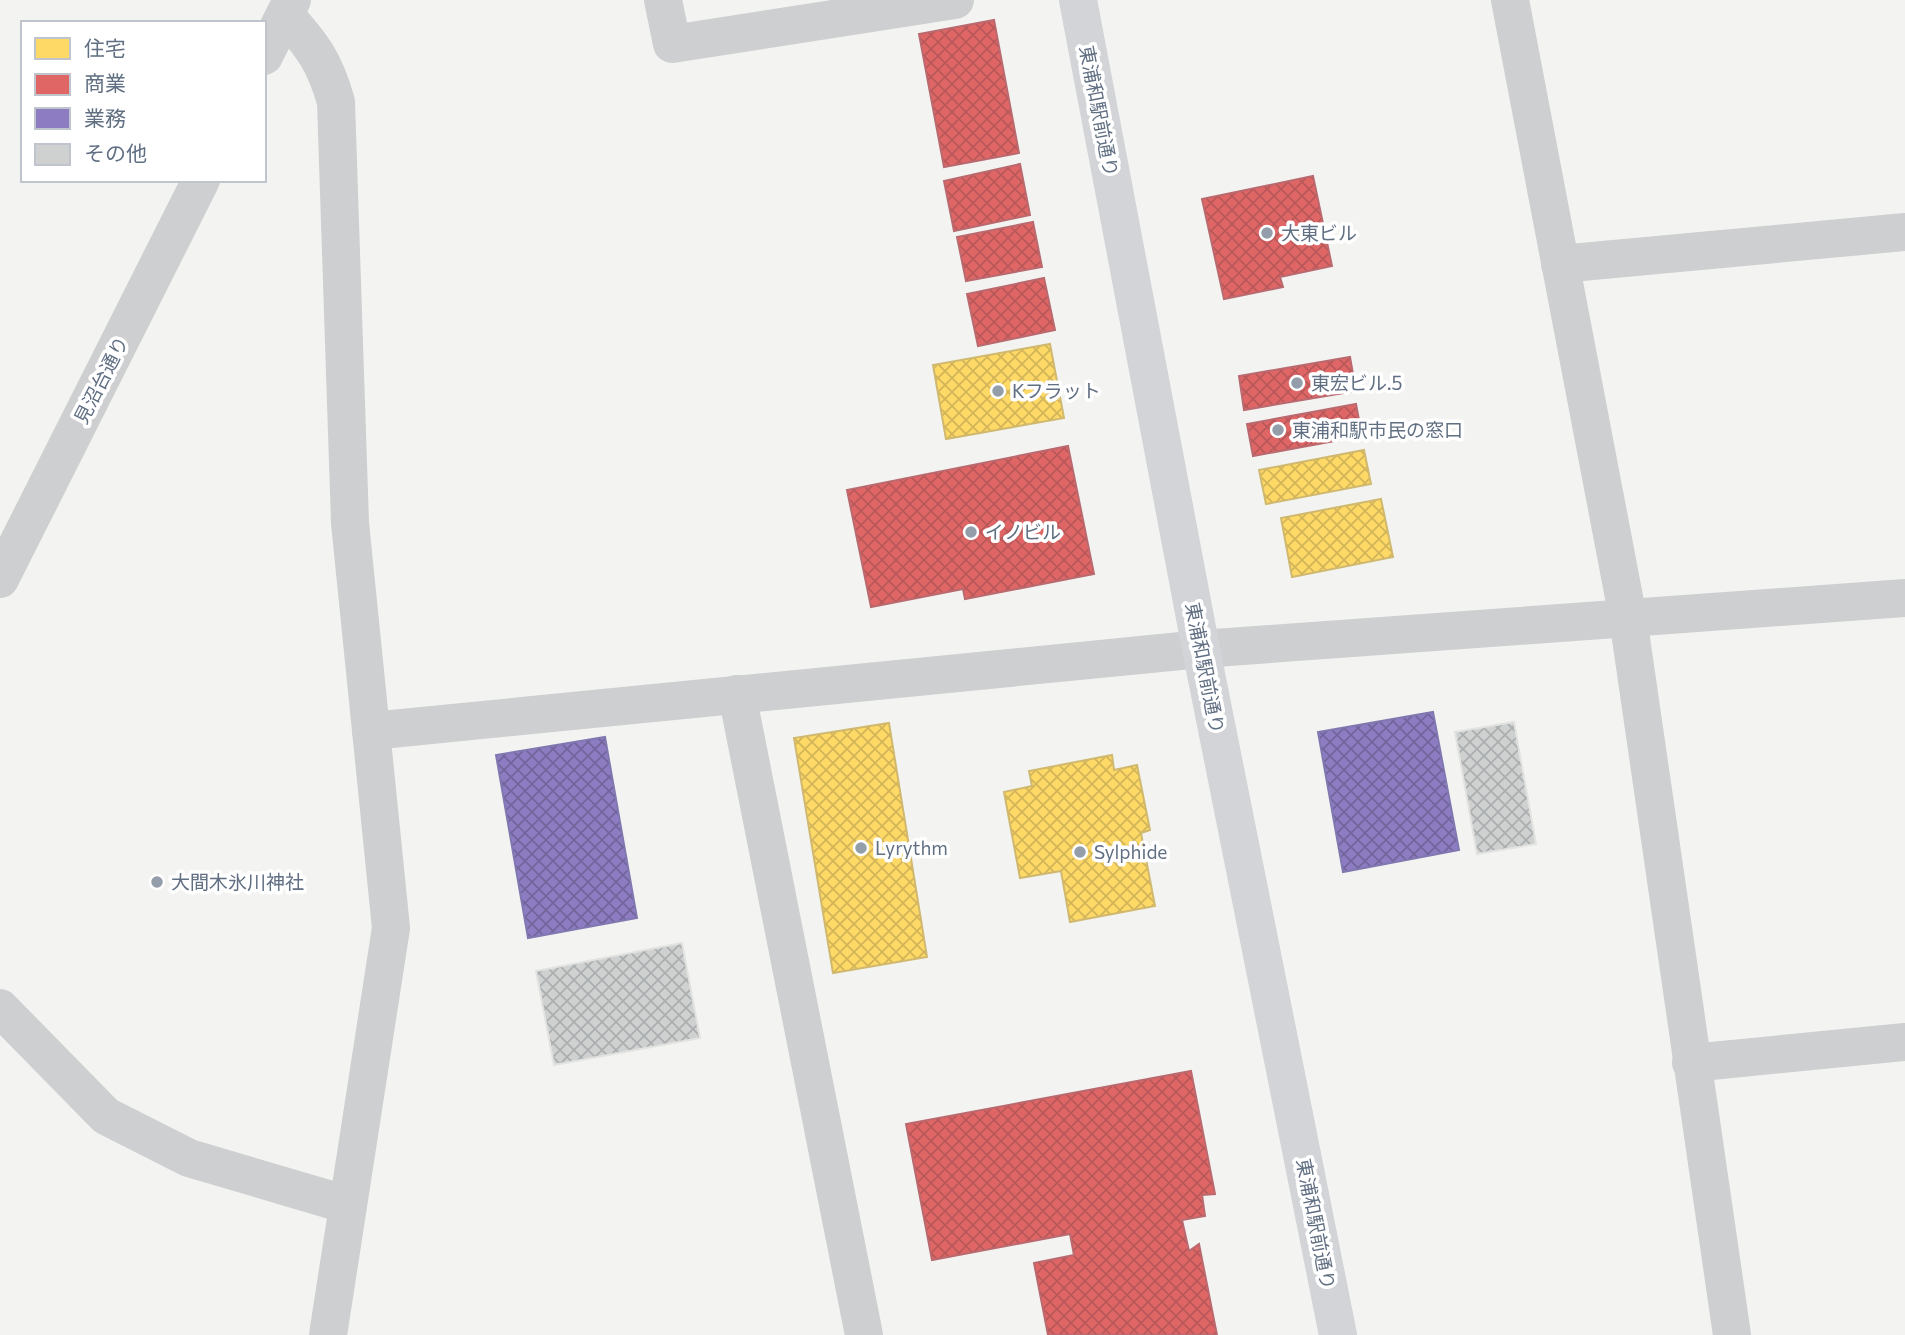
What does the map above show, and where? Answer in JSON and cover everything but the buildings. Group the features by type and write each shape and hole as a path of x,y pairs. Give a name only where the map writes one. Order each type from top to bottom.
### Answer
{"main road":[{"name":"東浦和駅前通り","path":"1078,0 1201,649 1338,1335"}],"street":[{"path":"663,0 672,44 955,0"},
{"path":"1510,0 1628,618 1732,1335"},
{"path":"266,52 289,8"},
{"path":"289,8 327,70 337,102 350,523 391,928 328,1335"},
{"name":"見沼台通り","path":"0,579 200,182"},
{"path":"1560,264 1905,232"},
{"path":"371,731 1201,649 1905,598"},
{"path":"737,694 863,1335"},
{"path":"0,1008 106,1116 189,1157 348,1205"},
{"path":"1691,1063 1905,1042"}],"place":[{"name":"大東ビル","path":"1267,233"},
{"name":"東宏ビル.5","path":"1297,383"},
{"name":"Kフラット","path":"998,391"},
{"name":"東浦和駅市民の窓口","path":"1278,430"},
{"name":"イノビル","path":"971,532"},
{"name":"Lyrythm","path":"861,848"},
{"name":"Sylphide","path":"1080,852"},
{"name":"大間木氷川神社","path":"157,882"}]}
